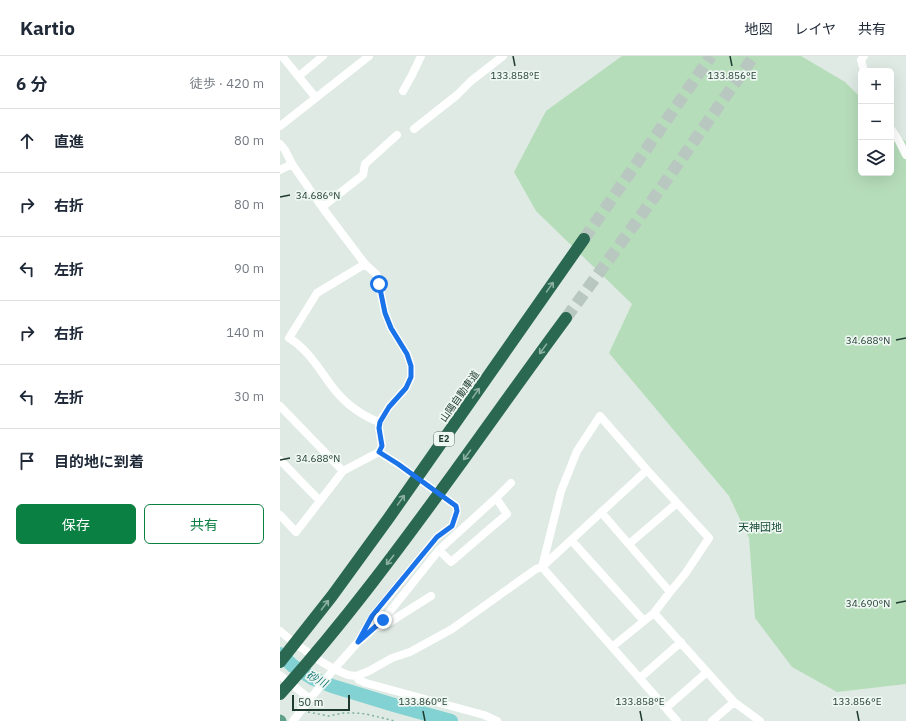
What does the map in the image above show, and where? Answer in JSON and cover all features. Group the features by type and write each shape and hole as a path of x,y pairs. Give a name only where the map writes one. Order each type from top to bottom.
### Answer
{"highway":[{"name":"山陽自動車道","path":"280,662 332,596 388,519 584,239"},
{"path":"280,694 356,604 409,536 566,318"}],"street":[{"path":"282,56 316,98"},
{"path":"299,76 323,56"},
{"path":"280,126 369,56"},
{"path":"403,91 420,56"},
{"path":"414,129 503,56"},
{"path":"863,68 861,60 864,56"},
{"path":"894,133 900,141 906,155"},
{"path":"322,207 363,175 366,164 397,135"},
{"path":"280,144 322,207 365,264 376,274 385,313 391,328 407,354 411,366 411,377 406,388 389,407 380,422 379,428 382,446 379,452 343,471 296,532 280,516"},
{"path":"280,170 292,164"},
{"path":"365,264 317,293 289,338 303,349 315,362 341,397 359,412 370,419 380,422"},
{"path":"280,406 343,471"},
{"path":"542,567 561,491 577,451 600,416 709,538 685,574 654,613 612,647"},
{"path":"358,642 372,616 437,537 452,526 457,511 456,506 379,452"},
{"path":"280,460 320,501"},
{"path":"280,631 293,642 334,669 348,675 356,676 369,671 392,658 410,652 452,629 536,569 542,567 647,470"},
{"path":"292,721 358,642 373,630 393,609 439,550 511,483"},
{"path":"439,550 451,562 507,514 496,498"},
{"path":"629,544 677,503"},
{"path":"601,512 670,592"},
{"path":"571,540 644,621"},
{"path":"542,567 677,721"},
{"path":"373,630 385,625 432,596"},
{"path":"654,613 734,702 760,721"},
{"path":"640,678 680,642"},
{"path":"666,708 707,672"},
{"path":"280,675 312,697"},
{"path":"356,676 359,680 366,683 484,715 497,721"},
{"path":"712,721 734,702"}],"path":[{"path":"301,710 329,716 343,713 366,714 395,721"}],"green space":[{"path":"622,56 801,56 845,82 858,95 858,176 894,176 894,130 906,142 906,684 837,692 792,667 755,618 749,538 729,496 609,353 632,304 536,211 514,172 546,111"}],"waterway":[{"name":"砂川","path":"280,654 293,666 314,679 332,686 451,721"}],"tunnel":[{"path":"584,239 711,56"},
{"path":"566,318 661,188 754,56"}],"district":[{"name":"天神団地","path":"760,527"}],"route":[{"path":"379,284 385,313 391,328 407,354 411,366 411,377 406,388 389,407 380,422 379,428 382,446 379,452 456,506 457,511 452,526 437,537 372,616 358,642 383,620"}]}
